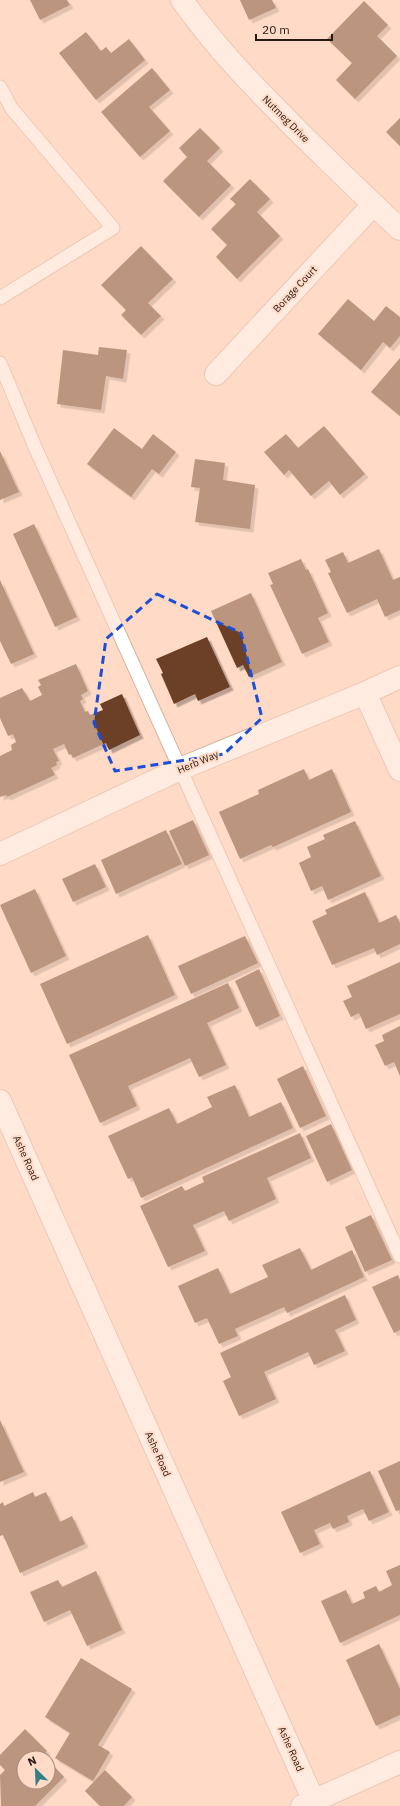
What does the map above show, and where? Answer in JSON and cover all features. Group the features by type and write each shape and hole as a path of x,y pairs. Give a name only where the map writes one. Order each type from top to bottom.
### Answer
{"street":[{"name":"Nutmeg Drive","path":"182,0 201,26 247,80 400,229"},
{"name":"Borage Court","path":"216,374 374,205"},
{"name":"Herb Way","path":"0,854 180,769 365,693 400,677"},
{"path":"365,693 400,770"},
{"name":"Ashe Road","path":"0,1101 311,1804"},
{"path":"311,1804 400,1762"}],"lane":[{"path":"0,87 12,109 113,228 0,298"},
{"path":"0,363 35,447 400,1256"}],"highlighted area":[{"path":"157,594 241,633 262,718 224,754 115,771 94,723 106,639"}],"building":[{"path":"30,0 67,0 70,5 40,20"},
{"path":"240,0 272,0 276,8 249,20"},
{"path":"364,1 388,25 377,36 397,56 355,99 336,80 352,63 327,39"},
{"path":"86,32 101,51 106,47 111,53 129,39 145,60 96,100 59,53"},
{"path":"152,68 170,90 149,107 170,131 140,157 101,112"},
{"path":"400,118 400,146 386,132"},
{"path":"200,128 220,148 207,161 231,185 199,217 163,181 187,157 179,148"},
{"path":"250,179 270,199 257,212 280,236 237,279 216,257 227,245 211,229 236,204 230,199"},
{"path":"141,246 173,279 148,303 161,316 141,335 121,315 126,310 101,285"},
{"path":"348,299 374,321 386,306 400,317 400,336 390,348 383,342 361,370 318,334"},
{"path":"99,347 127,350 123,379 106,376 101,410 57,404 63,350 98,355"},
{"path":"400,358 400,416 371,392"},
{"path":"324,426 365,474 340,495 329,481 311,496 289,470 284,475 264,452 286,434 298,448"},
{"path":"114,428 142,449 153,434 176,452 159,474 152,469 131,497 87,464"},
{"path":"0,451 19,492 0,500"},
{"path":"195,459 225,463 223,480 255,485 250,529 195,522 200,488 191,487"},
{"path":"34,524 77,617 55,627 13,534"},
{"path":"379,549 393,580 400,577 400,610 385,617 377,599 347,613 328,573 331,572 325,560 343,552 348,563"},
{"path":"301,559 306,570 308,569 328,613 318,618 329,642 302,654 270,585 273,584 268,573"},
{"path":"0,580 34,654 11,664 0,641"},
{"path":"251,593 282,662 249,677 243,665 237,668 211,611"},
{"path":"207,637 230,687 198,701 195,694 174,704 161,674 163,673 156,659"},
{"path":"76,664 88,691 81,695 83,699 80,701 85,712 88,711 90,715 103,710 100,704 122,694 140,735 109,750 106,743 73,758 71,754 69,755 64,744 53,749 59,761 56,762 57,765 51,768 55,775 7,797 6,795 0,797 0,756 12,750 11,745 16,742 13,734 8,736 0,718 0,698 22,688 30,701 42,695 38,687 41,685 38,680"},
{"path":"304,769 309,780 332,769 351,812 273,847 271,845 240,859 219,812 259,794 258,790"},
{"path":"193,820 209,855 185,866 169,831"},
{"path":"355,821 381,876 328,900 322,886 311,891 299,863 311,857 307,847 325,839 323,835"},
{"path":"166,830 182,864 116,894 101,860"},
{"path":"95,864 106,887 73,902 62,879"},
{"path":"35,889 66,956 31,973 0,905"},
{"path":"365,892 379,923 396,915 400,923 400,944 377,955 374,948 332,965 312,921 327,914 325,910"},
{"path":"148,935 175,995 67,1044 40,984"},
{"path":"245,936 258,963 191,994 178,966"},
{"path":"400,962 400,1014 366,1029 359,1013 351,1017 343,1001 352,997 347,986"},
{"path":"259,969 280,1016 256,1027 235,981"},
{"path":"228,983 239,1008 207,1023 226,1065 199,1077 190,1058 128,1086 137,1106 100,1123 69,1055"},
{"path":"400,1026 400,1076 394,1062 385,1066 375,1045 384,1041 382,1035"},
{"path":"303,1066 326,1116 300,1128 277,1079"},
{"path":"235,1085 249,1117 281,1102 293,1128 141,1198 132,1177 128,1179 108,1136 169,1108 177,1124 212,1107 207,1097"},
{"path":"331,1124 352,1170 327,1182 306,1136"},
{"path":"300,1133 311,1158 267,1178 276,1199 229,1221 224,1211 193,1225 205,1251 168,1267 140,1206 182,1186 185,1191 204,1182 202,1177"},
{"path":"371,1215 392,1260 365,1272 345,1227"},
{"path":"300,1248 311,1270 352,1250 364,1277 287,1313 284,1307 235,1329 238,1336 219,1344 207,1318 195,1323 178,1286 218,1268 230,1294 268,1277 262,1265"},
{"path":"398,1275 400,1280 400,1330 394,1333 372,1287"},
{"path":"345,1295 356,1320 335,1330 345,1351 314,1365 308,1352 264,1372 276,1399 239,1416 223,1381 231,1377 220,1353"},
{"path":"0,1420 24,1472 0,1482"},
{"path":"400,1461 400,1510 396,1511 378,1471"},
{"path":"370,1471 389,1512 369,1521 363,1509 347,1516 349,1522 333,1529 330,1523 314,1530 320,1544 300,1553 281,1512"},
{"path":"33,1492 35,1497 46,1492 60,1522 72,1516 85,1544 20,1573 3,1535 0,1536 0,1504 3,1502 4,1506"},
{"path":"400,1565 400,1615 340,1643 321,1601 346,1590 352,1604 365,1598 363,1592 376,1586 379,1592 392,1585 386,1571"},
{"path":"96,1571 122,1630 87,1646 70,1610 44,1622 30,1592 58,1580 62,1587"},
{"path":"379,1644 400,1689 400,1715 376,1726 346,1660"},
{"path":"81,1658 132,1689 98,1745 110,1752 93,1781 56,1759 70,1733 45,1717"},
{"path":"25,1729 46,1750 16,1750 16,1790 51,1790 35,1806 1,1806 0,1775 5,1770 0,1765 0,1755"},
{"path":"56,1768 64,1777 56,1785"},
{"path":"105,1770 132,1797 124,1806 100,1806 85,1791"}]}
